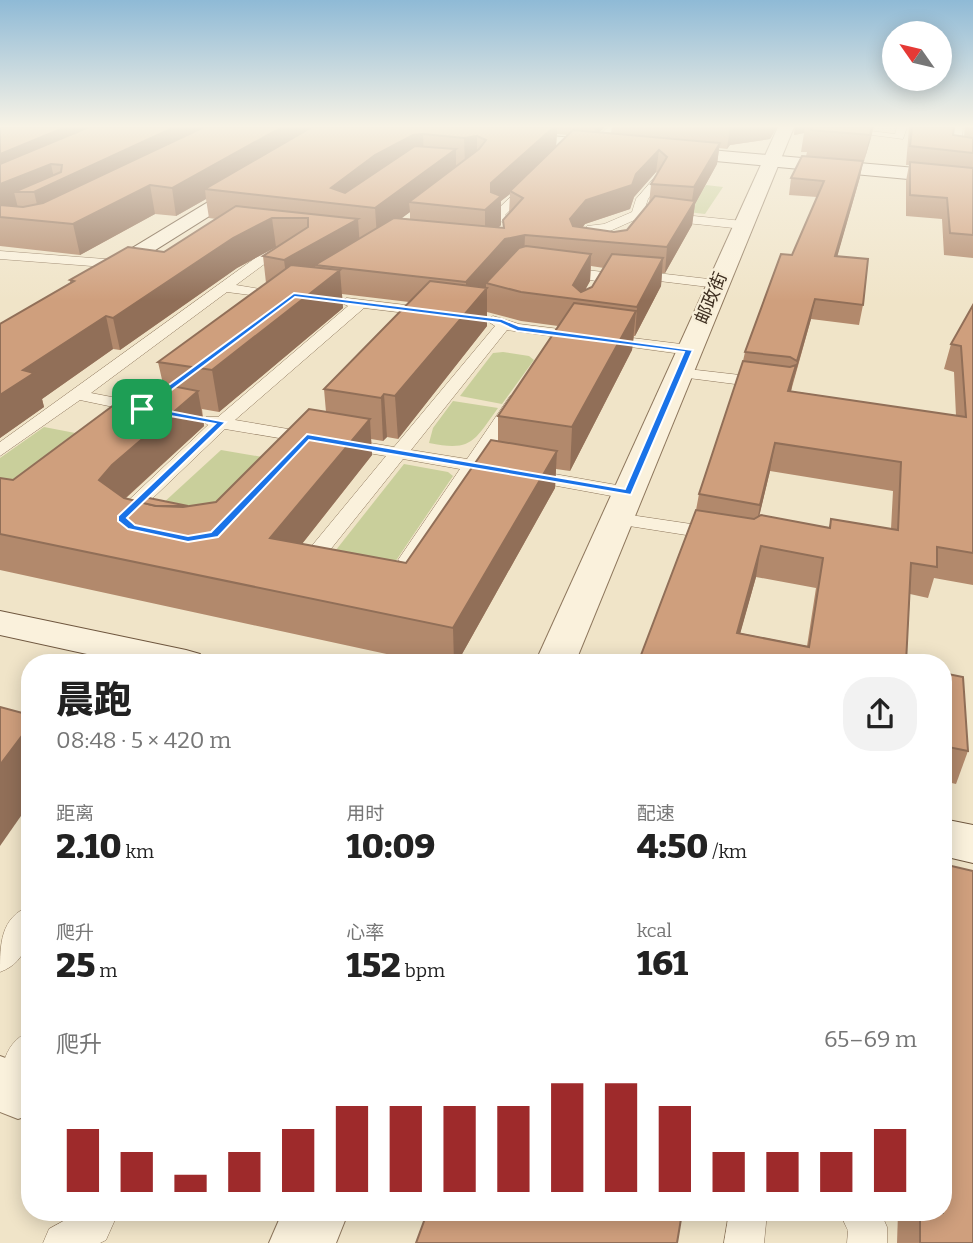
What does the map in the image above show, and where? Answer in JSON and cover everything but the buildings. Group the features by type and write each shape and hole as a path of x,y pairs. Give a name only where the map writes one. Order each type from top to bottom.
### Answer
{"street":[{"path":"82,285 247,185"},
{"name":"邮政街","path":"559,654 760,185"},
{"path":"0,623 144,654"},
{"path":"952,839 973,844"},
{"path":"302,1243 312,1221"}],"lane":[{"path":"489,247 514,223 497,216 529,185"},
{"path":"637,229 642,214 642,199 652,185"},
{"path":"600,250 577,246 591,229 606,228 642,214 743,225"},
{"path":"188,221 214,224"},
{"path":"0,451 274,251 287,248 304,251 287,264"},
{"path":"0,256 118,264"},
{"path":"552,270 593,275 625,274 717,284"},
{"path":"581,315 603,280 593,275"},
{"path":"248,290 268,277"},
{"path":"224,287 297,294 267,313"},
{"path":"332,299 436,313 412,326"},
{"path":"143,530 131,527 121,519 222,422 360,304"},
{"path":"481,318 502,321 504,324 558,340 684,362 786,386"},
{"path":"326,578 313,576 307,565 504,324"},
{"path":"400,573 470,465 524,389"},
{"path":"121,425 163,393"},
{"path":"78,395 169,413"},
{"path":"288,456 326,417"},
{"path":"195,418 628,493"},
{"path":"617,519 735,537"},
{"path":"0,958 21,931"},
{"path":"63,1243 92,1226 95,1221"},
{"path":"744,1243 747,1221"},
{"path":"864,1221 867,1227 867,1243"}],"green space":[{"path":"706,185 723,187 705,214 688,212"},
{"path":"493,353 529,356 534,360 502,404 460,396"},
{"path":"453,401 498,408 471,441 455,446 429,443 433,428"},
{"path":"44,427 96,437 0,500 0,458"},
{"path":"221,450 268,458 211,515 161,505"},
{"path":"404,464 448,472 453,476 391,568 332,555"}],"route":[{"path":"294,295 502,321 517,328 689,350 628,493 307,437 214,535 188,539 131,527 121,519 222,422 142,409 294,295"}]}
